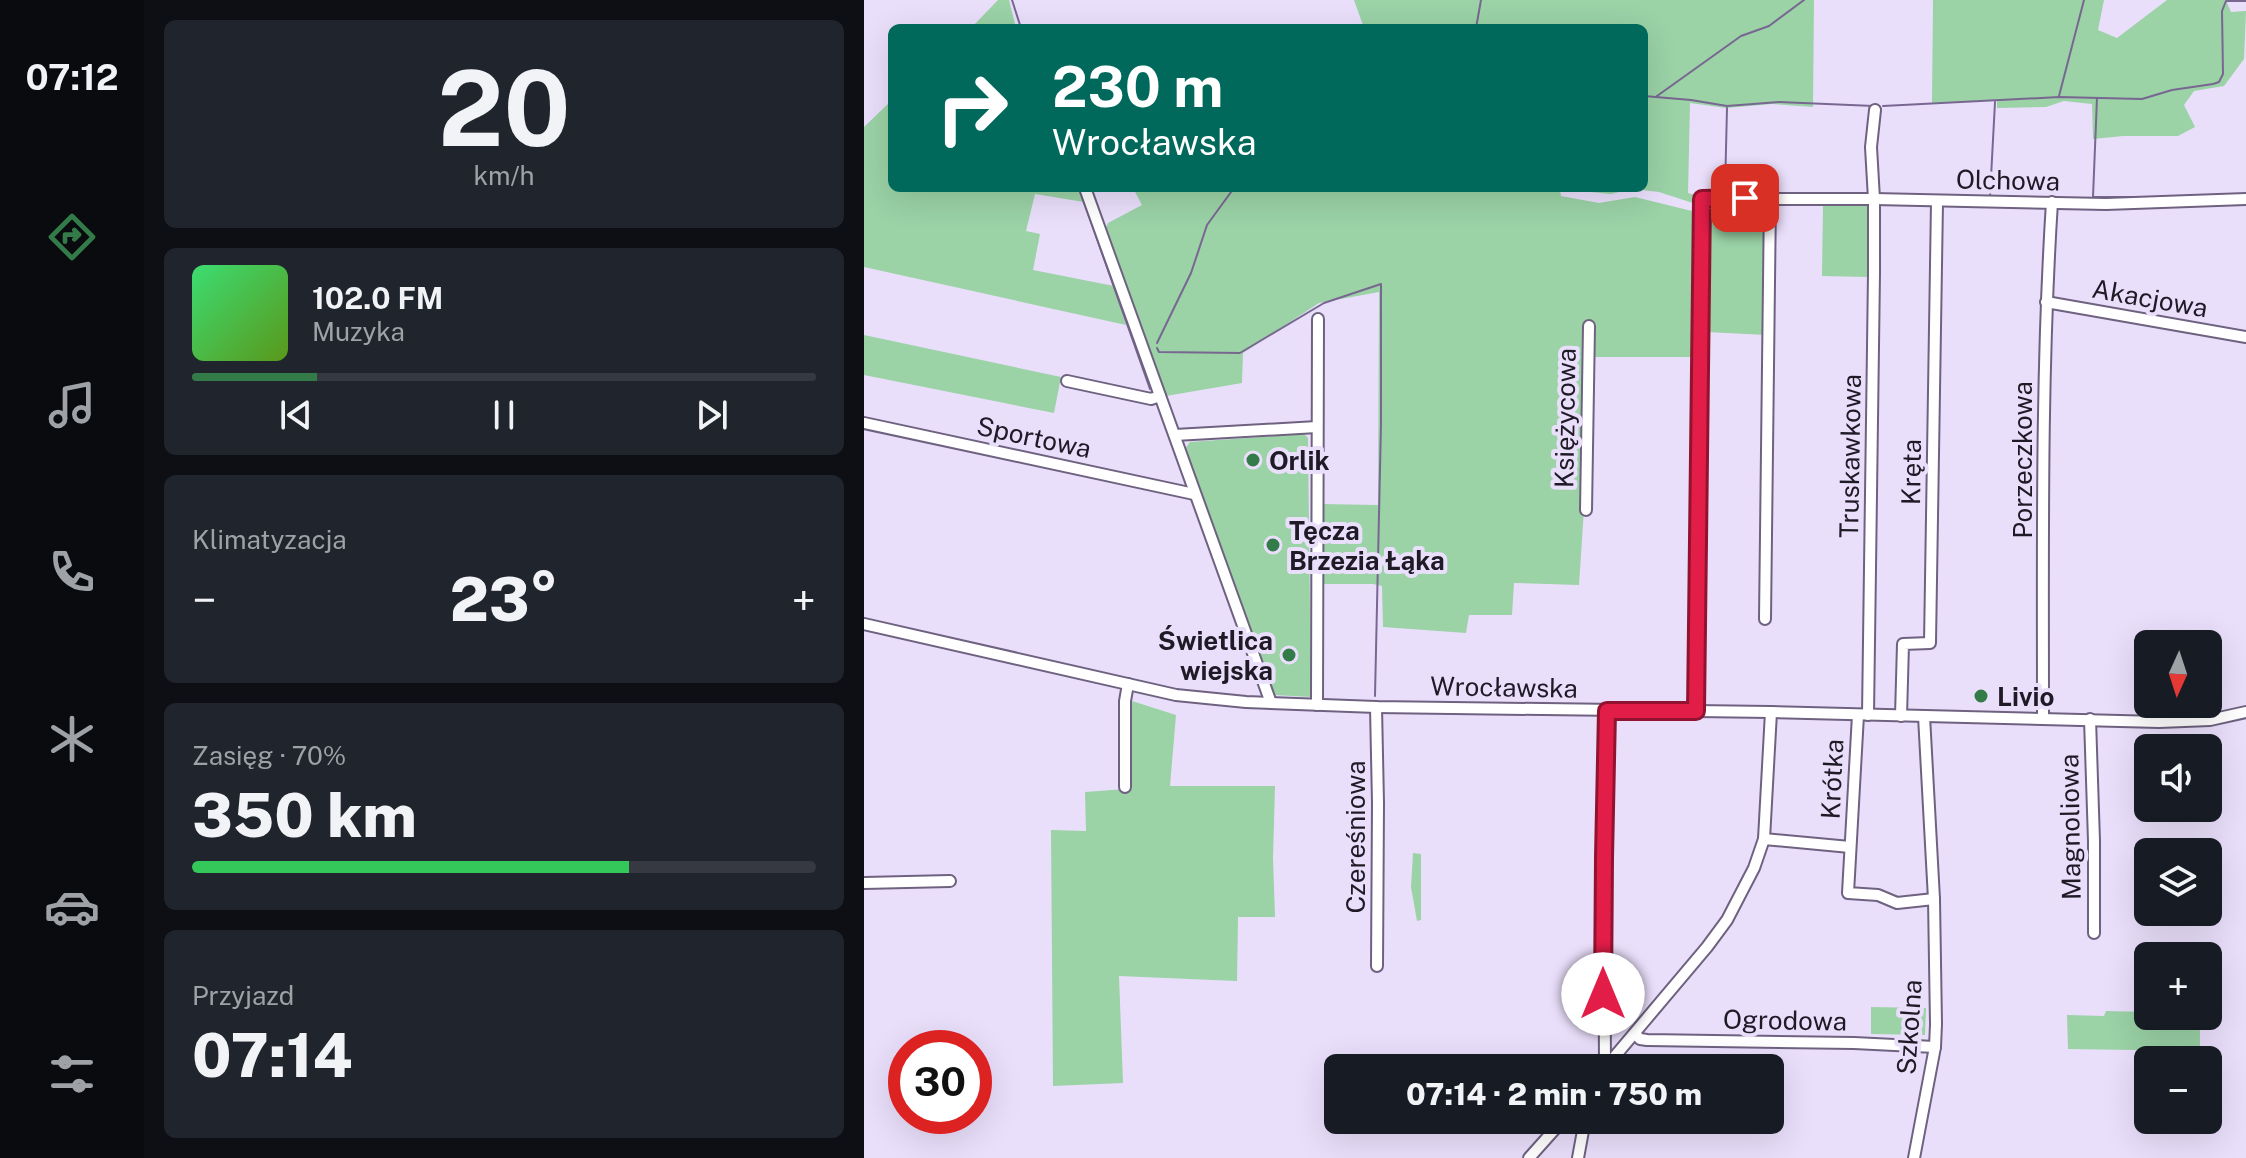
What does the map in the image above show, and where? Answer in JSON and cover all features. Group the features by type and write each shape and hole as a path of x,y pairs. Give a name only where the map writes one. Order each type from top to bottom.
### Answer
{"street":[{"name":"Truskawkowa","path":"1863,715 1874,199 1871,147 1875,110"},
{"path":"1086,192 1271,703"},
{"path":"1765,619 1770,198"},
{"name":"Olchowa","path":"1696,711 1702,199 2106,204 2246,199"},
{"name":"Kręta","path":"1901,716 1903,644 1930,643 1937,202"},
{"name":"Porzeczkowa","path":"2043,718 2043,457 2046,302 2052,202"},
{"name":"Akacjowa","path":"2046,302 2246,337"},
{"path":"1317,705 1318,319"},
{"name":"Księżycowa","path":"1586,510 1589,326"},
{"path":"1067,381 1151,399 1160,396"},
{"name":"Sportowa","path":"864,423 1194,494"},
{"path":"1175,435 1317,427"},
{"name":"Wrocławska","path":"864,624 1200,699 1376,707 2200,721 2246,712"},
{"path":"1125,787 1125,701 1128,684"},
{"name":"Czereśniowa","path":"1376,707 1377,966"},
{"path":"1605,1054 1607,711"},
{"path":"1617,1054 1727,920 1754,868 1764,839 1771,712"},
{"name":"Krótka","path":"1863,715 1848,893 1878,895 1897,903 1934,899"},
{"name":"Szkolna","path":"1914,1158 1935,1047 1937,989 1924,716"},
{"name":"Magnoliowa","path":"2090,719 2094,933"},
{"name":"Krótka","path":"1764,839 1850,847"},
{"path":"864,883 950,881"},
{"name":"Ogrodowa","path":"1635,1034 1647,1040 1935,1047"},
{"path":"1529,1158 1550,1134"},
{"path":"1578,1158 1582,1134"}],"green space":[{"path":"998,0 1009,0 1015,24 975,24"},
{"path":"1354,0 1814,0 1813,107 1772,104 1726,108 1690,103 1688,193 1698,196 1699,205 1648,191 1648,24 1363,24"},
{"path":"1933,0 2104,0 2098,30 2117,38 2167,0 2226,0 2231,12 2246,11 2244,59 2224,86 2194,91 2184,105 2195,127 2178,136 2093,139 2092,104 2064,101 2046,107 1997,108 1997,100 1932,103"},
{"path":"888,104 888,192 1080,192 1084,202 1035,194 1026,231 1040,234 1033,270 1114,286 1126,325 864,267 864,127"},
{"path":"1135,192 1560,192 1561,196 1599,203 1635,197 1696,212 1693,357 1594,357 1579,585 1514,583 1512,615 1469,615 1466,633 1383,627 1382,586 1321,584 1321,504 1378,505 1379,292 1319,303 1243,353 1242,383 1166,396 1104,232 1108,223 1142,205"},
{"path":"1753,201 1767,209 1766,335 1707,332 1704,310 1705,214 1721,204"},
{"path":"1823,204 1866,204 1868,207 1869,277 1822,276"},
{"path":"864,335 1061,377 1054,413 864,375"},
{"path":"1304,434 1308,438 1311,697 1274,695 1185,449 1190,442"},
{"path":"1132,701 1176,715 1170,786 1275,786 1275,917 1238,917 1237,981 1119,976 1123,1083 1053,1086 1051,830 1086,831 1085,792 1126,789"},
{"path":"1413,853 1421,854 1421,920 1417,921 1411,887"},
{"path":"1871,1007 1926,1008 1925,1035 1871,1034"},
{"path":"2106,1011 2134,1012 2134,1030 2200,1030 2200,1046 2134,1046 2134,1050 2068,1049 2067,1015 2104,1016"}],"waterway":[{"path":"1012,0 1020,24"},
{"path":"1477,24 1481,0"},
{"path":"1657,96 1741,36 1769,26 1804,0"},
{"path":"2059,96 2084,0"},
{"path":"1883,106 2059,97 2142,99 2172,90 2213,84 2219,82 2223,74 2222,11 2226,1 2246,1"},
{"path":"1648,96 1727,106 1779,102 1874,106"},
{"path":"2097,98 2093,197 2152,197"},
{"path":"1990,196 1995,102"},
{"path":"1725,190 1727,108"},
{"path":"1080,192 1150,389"},
{"path":"1157,343 1191,273 1207,225 1231,192"},
{"path":"1157,348 1159,352 1240,353 1324,303 1381,284 1375,696"}],"place":[{"name":"Orlik","path":"1253,460"},
{"name":"Tęcza Brzezia Łąka","path":"1273,545"},
{"name":"Świetlica wiejska","path":"1289,655"},
{"name":"Livio","path":"1981,696"}],"route":[{"path":"1603,994 1607,711 1696,711 1702,199 1745,198"}]}
